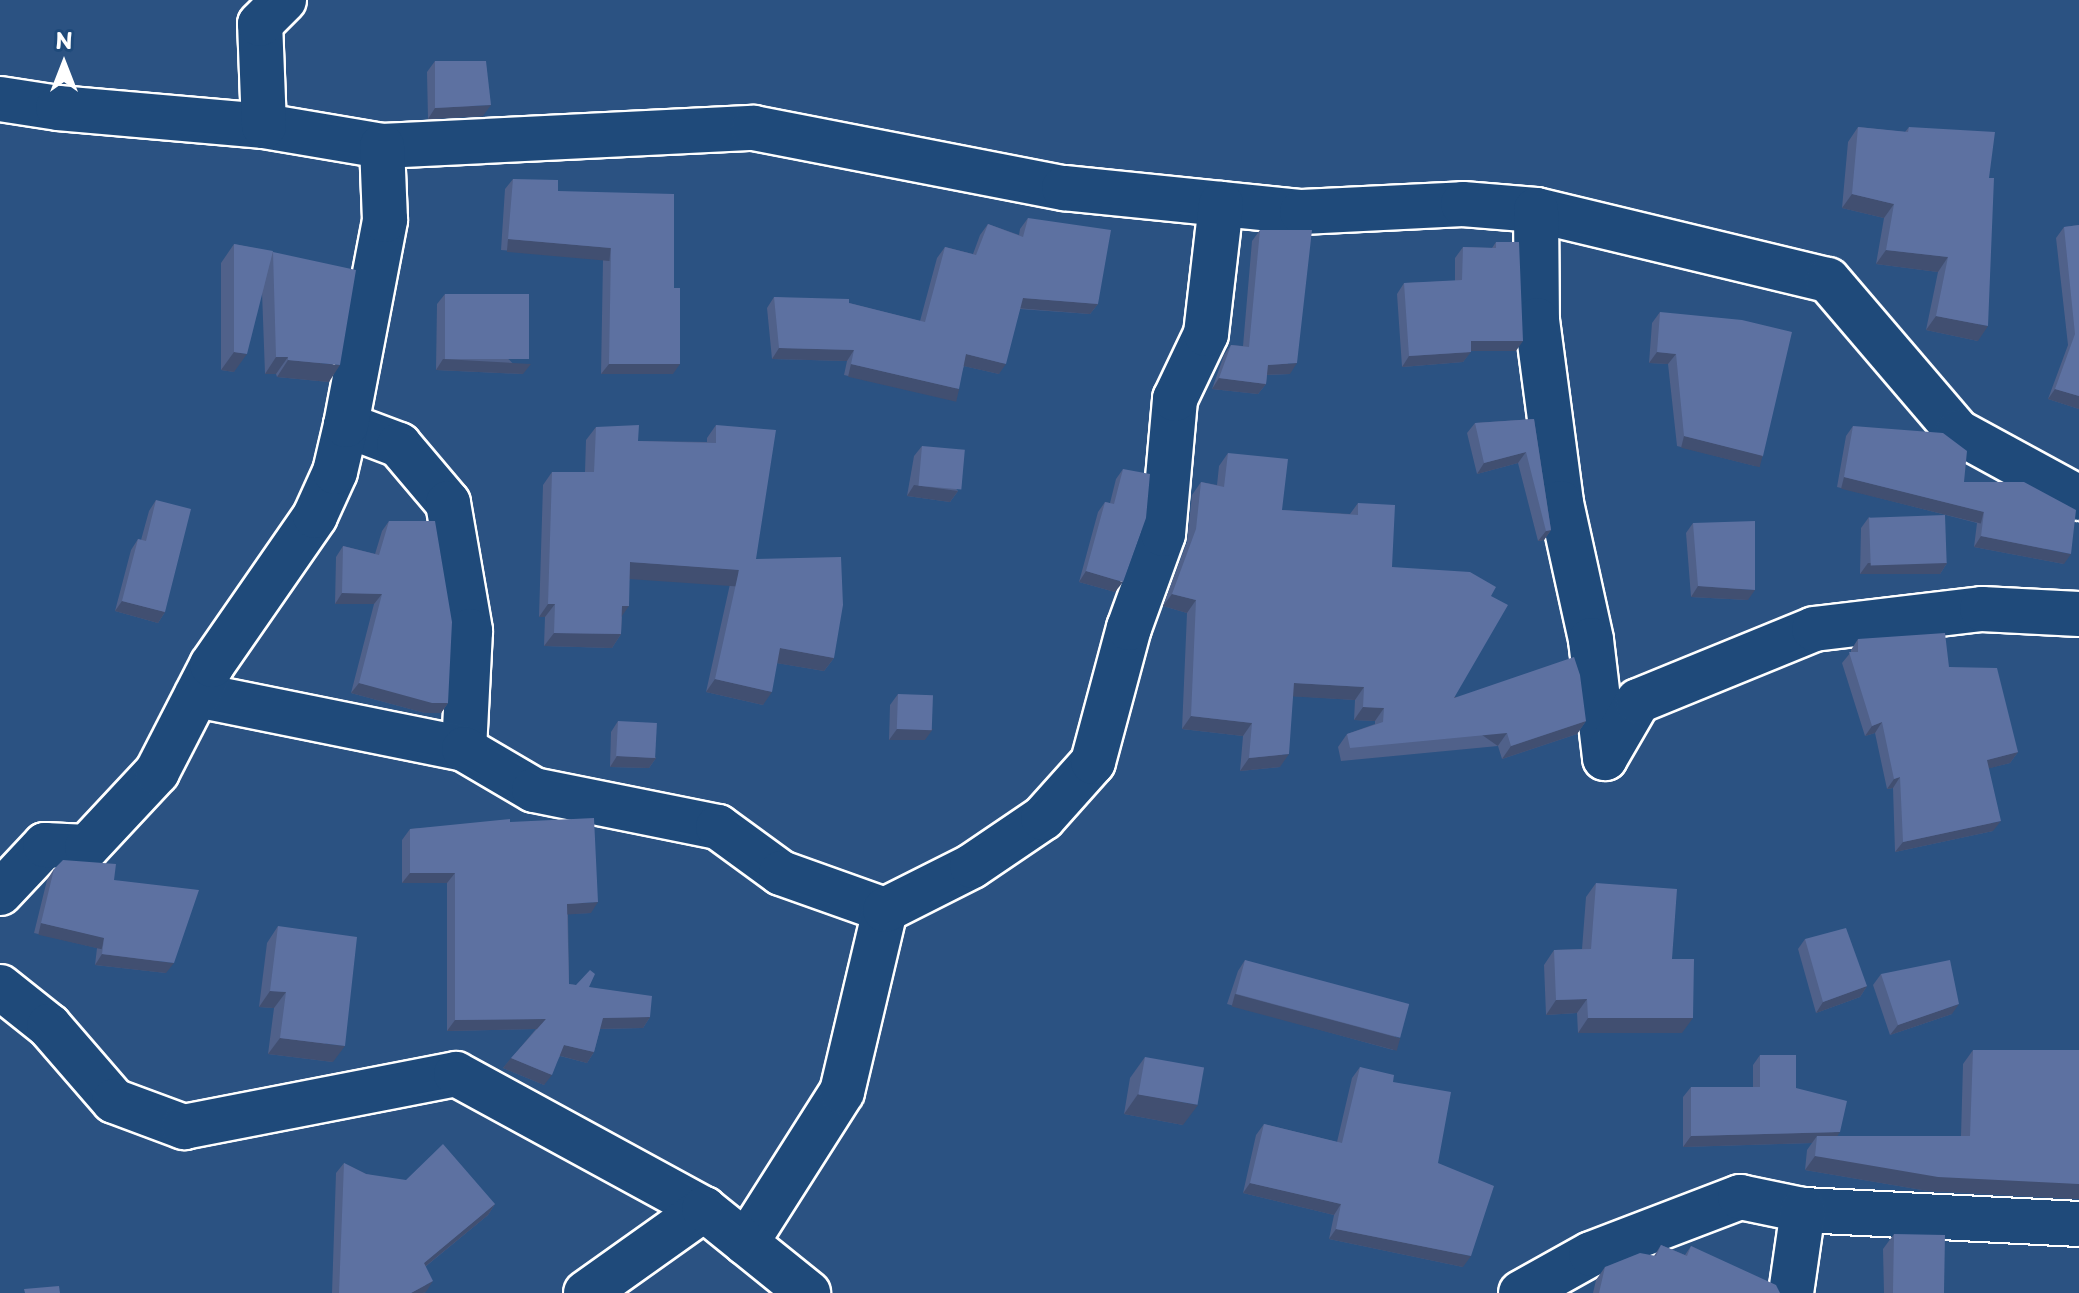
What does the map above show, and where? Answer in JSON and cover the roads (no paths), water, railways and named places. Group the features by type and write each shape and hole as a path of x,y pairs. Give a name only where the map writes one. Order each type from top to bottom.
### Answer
{"street":[{"path":"264,126 260,24 284,0"},
{"path":"0,99 58,108 264,126 382,146 754,128 1064,188 1302,212 1463,204 1536,210 1828,280 1958,432 2079,498"},
{"path":"0,893 45,845 87,847 157,772 212,665 315,516 335,472 385,220 382,146"},
{"path":"197,695 464,749 534,790 633,813 718,827 781,873 885,910 972,866 1043,818 1093,762 1129,628 1163,534 1175,399 1206,334 1221,204"},
{"path":"1536,210 1537,320 1561,503 1591,640 1605,758 1638,701 1814,629 1982,609 2079,614"},
{"path":"346,425 399,445 448,503 470,631 464,749"},
{"path":"746,1243 842,1092 885,910"},
{"path":"0,987 49,1026 114,1101 184,1127 456,1074 704,1209 808,1293"},
{"path":"1521,1293 1591,1254 1740,1197 1803,1210 2079,1224"},
{"path":"586,1293 704,1209"},
{"path":"1791,1293 1803,1210"}]}
